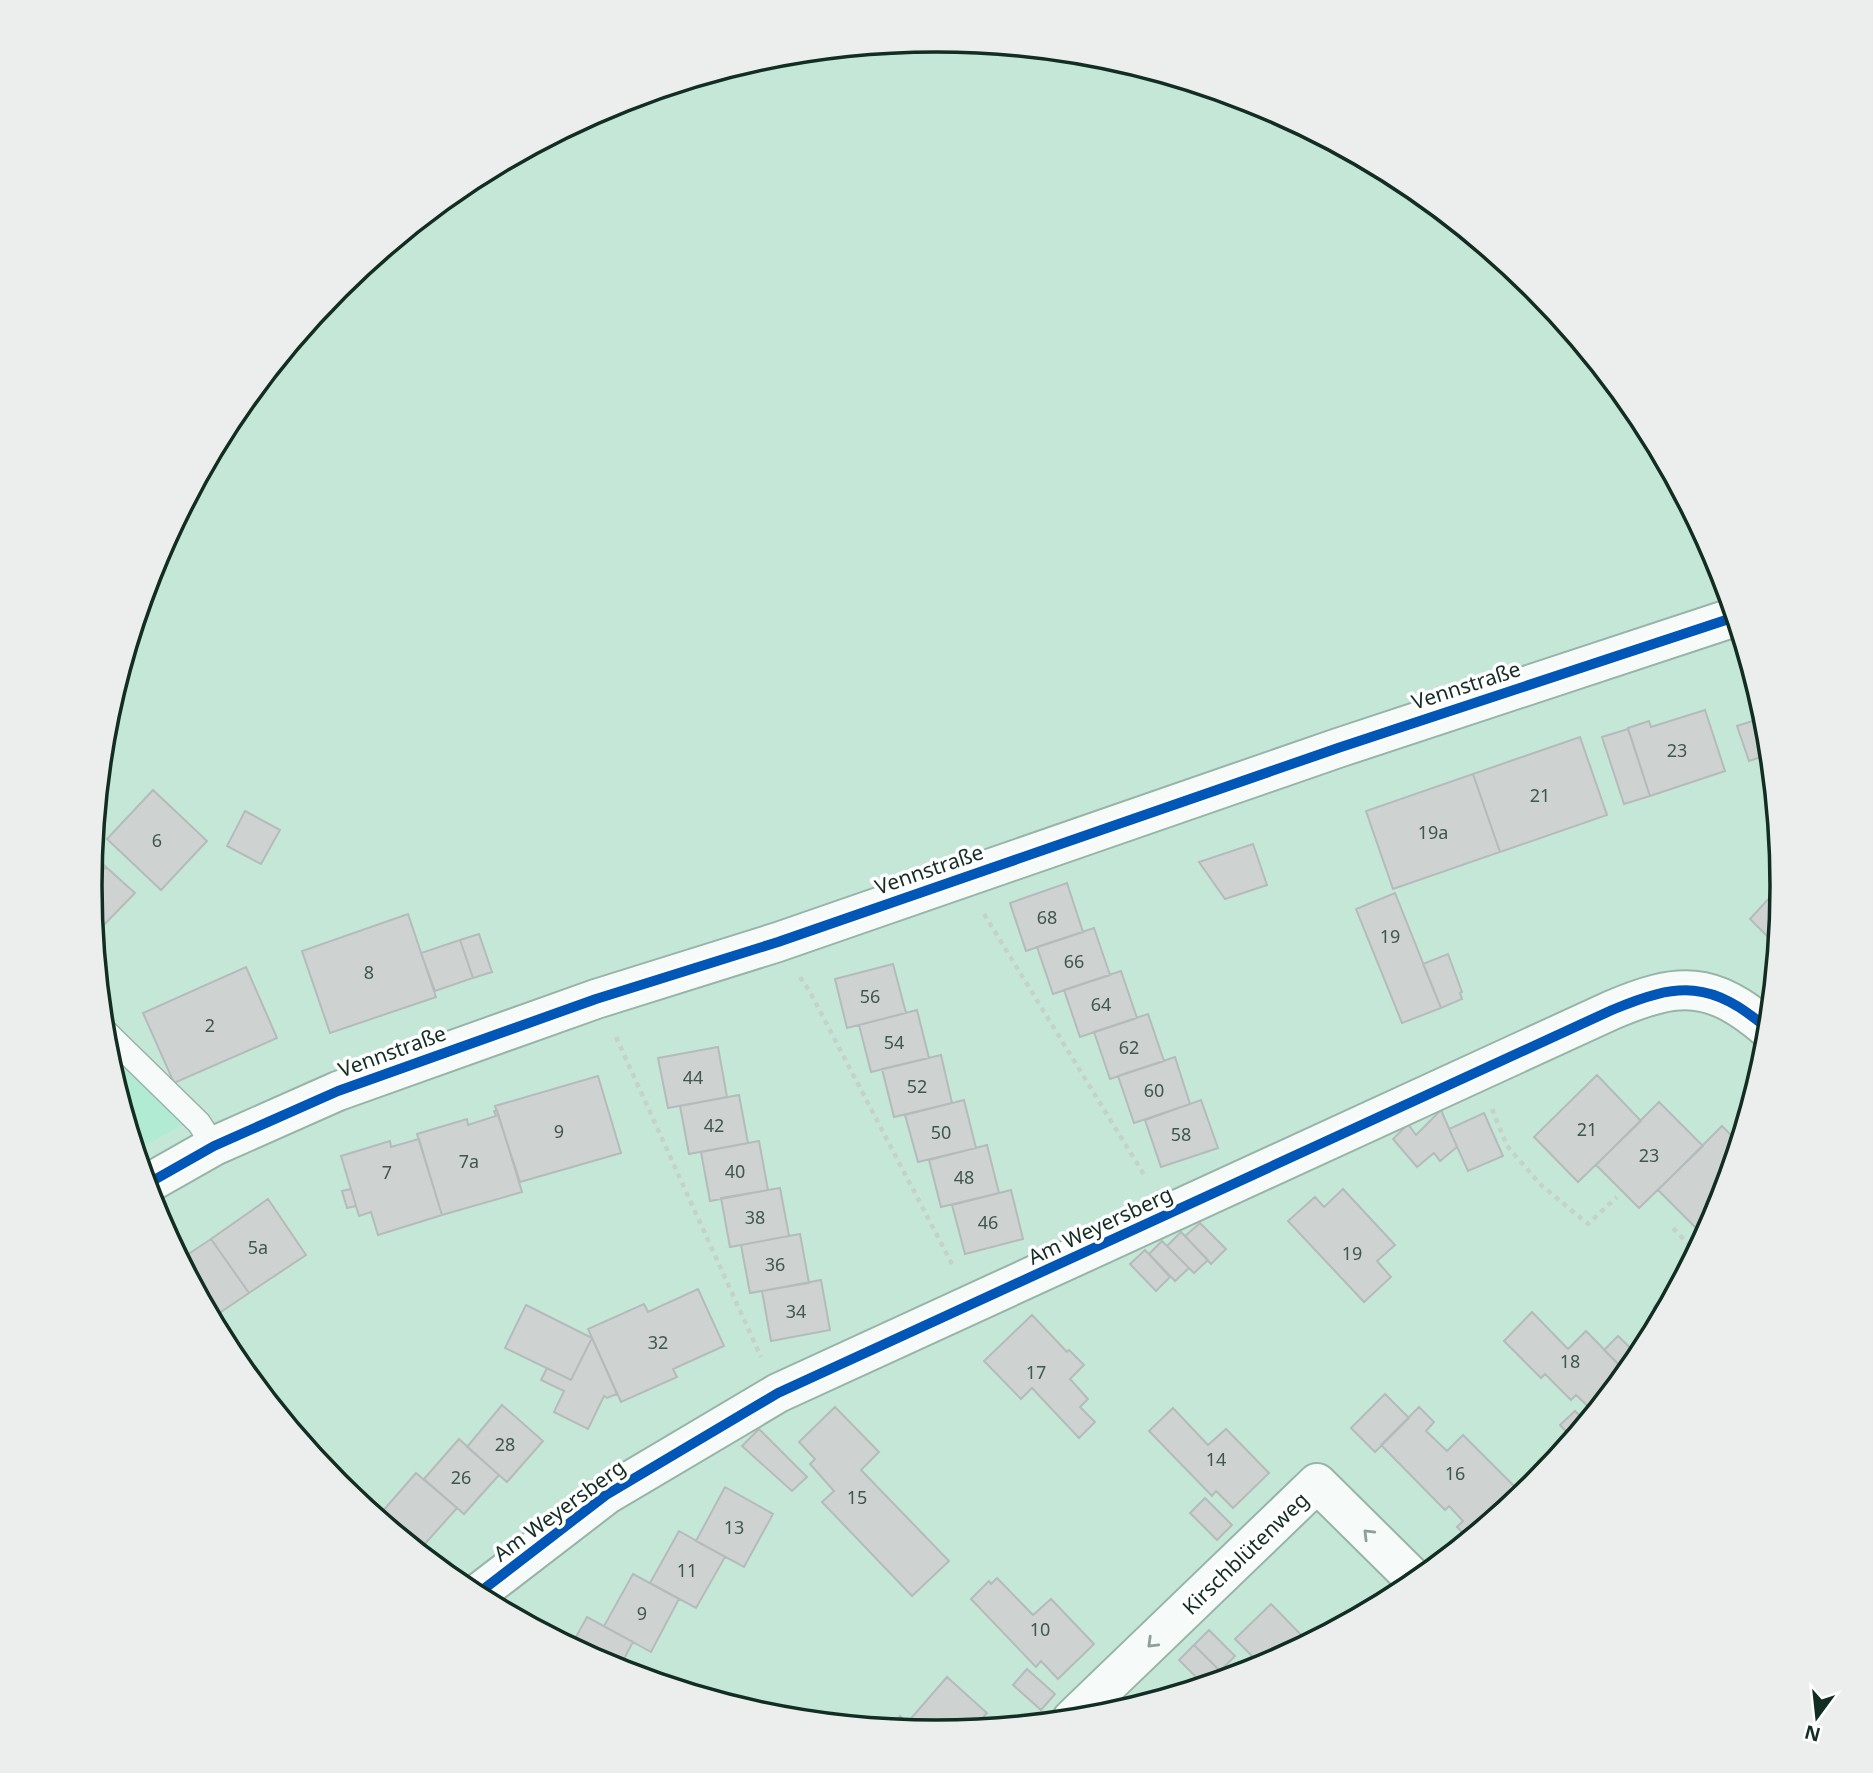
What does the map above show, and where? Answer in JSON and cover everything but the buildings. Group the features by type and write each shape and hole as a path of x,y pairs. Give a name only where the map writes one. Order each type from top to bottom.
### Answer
{"street":[{"name":"Vennstraße","path":"156,1179 214,1146 338,1091 596,999 778,942 1338,748 1727,620"},
{"name":"Am Weyersberg","path":"485,1588 606,1495 778,1393 1612,1010 1650,994 1685,989 1722,997 1759,1021"},
{"name":"Kirschblütenweg","path":"1085,1706 1317,1483 1409,1574"}],"lane":[{"path":"118,1044 199,1123 214,1146"}],"path":[{"path":"810,992 972,1304"},
{"path":"624,1052 778,1393"},
{"path":"1477,1072 1507,1146 1541,1185 1588,1224 1617,1197"},
{"path":"1672,1228 1689,1245"}],"shaded area":[{"path":"122,1064 184,1124 144,1146"}],"cycle path":[{"path":"156,1179 214,1146 338,1091 596,999 778,942 1338,748 1727,620"},
{"path":"485,1588 606,1495 778,1393 1612,1010 1656,994 1694,991 1712,994 1730,1002 1759,1022"}]}
